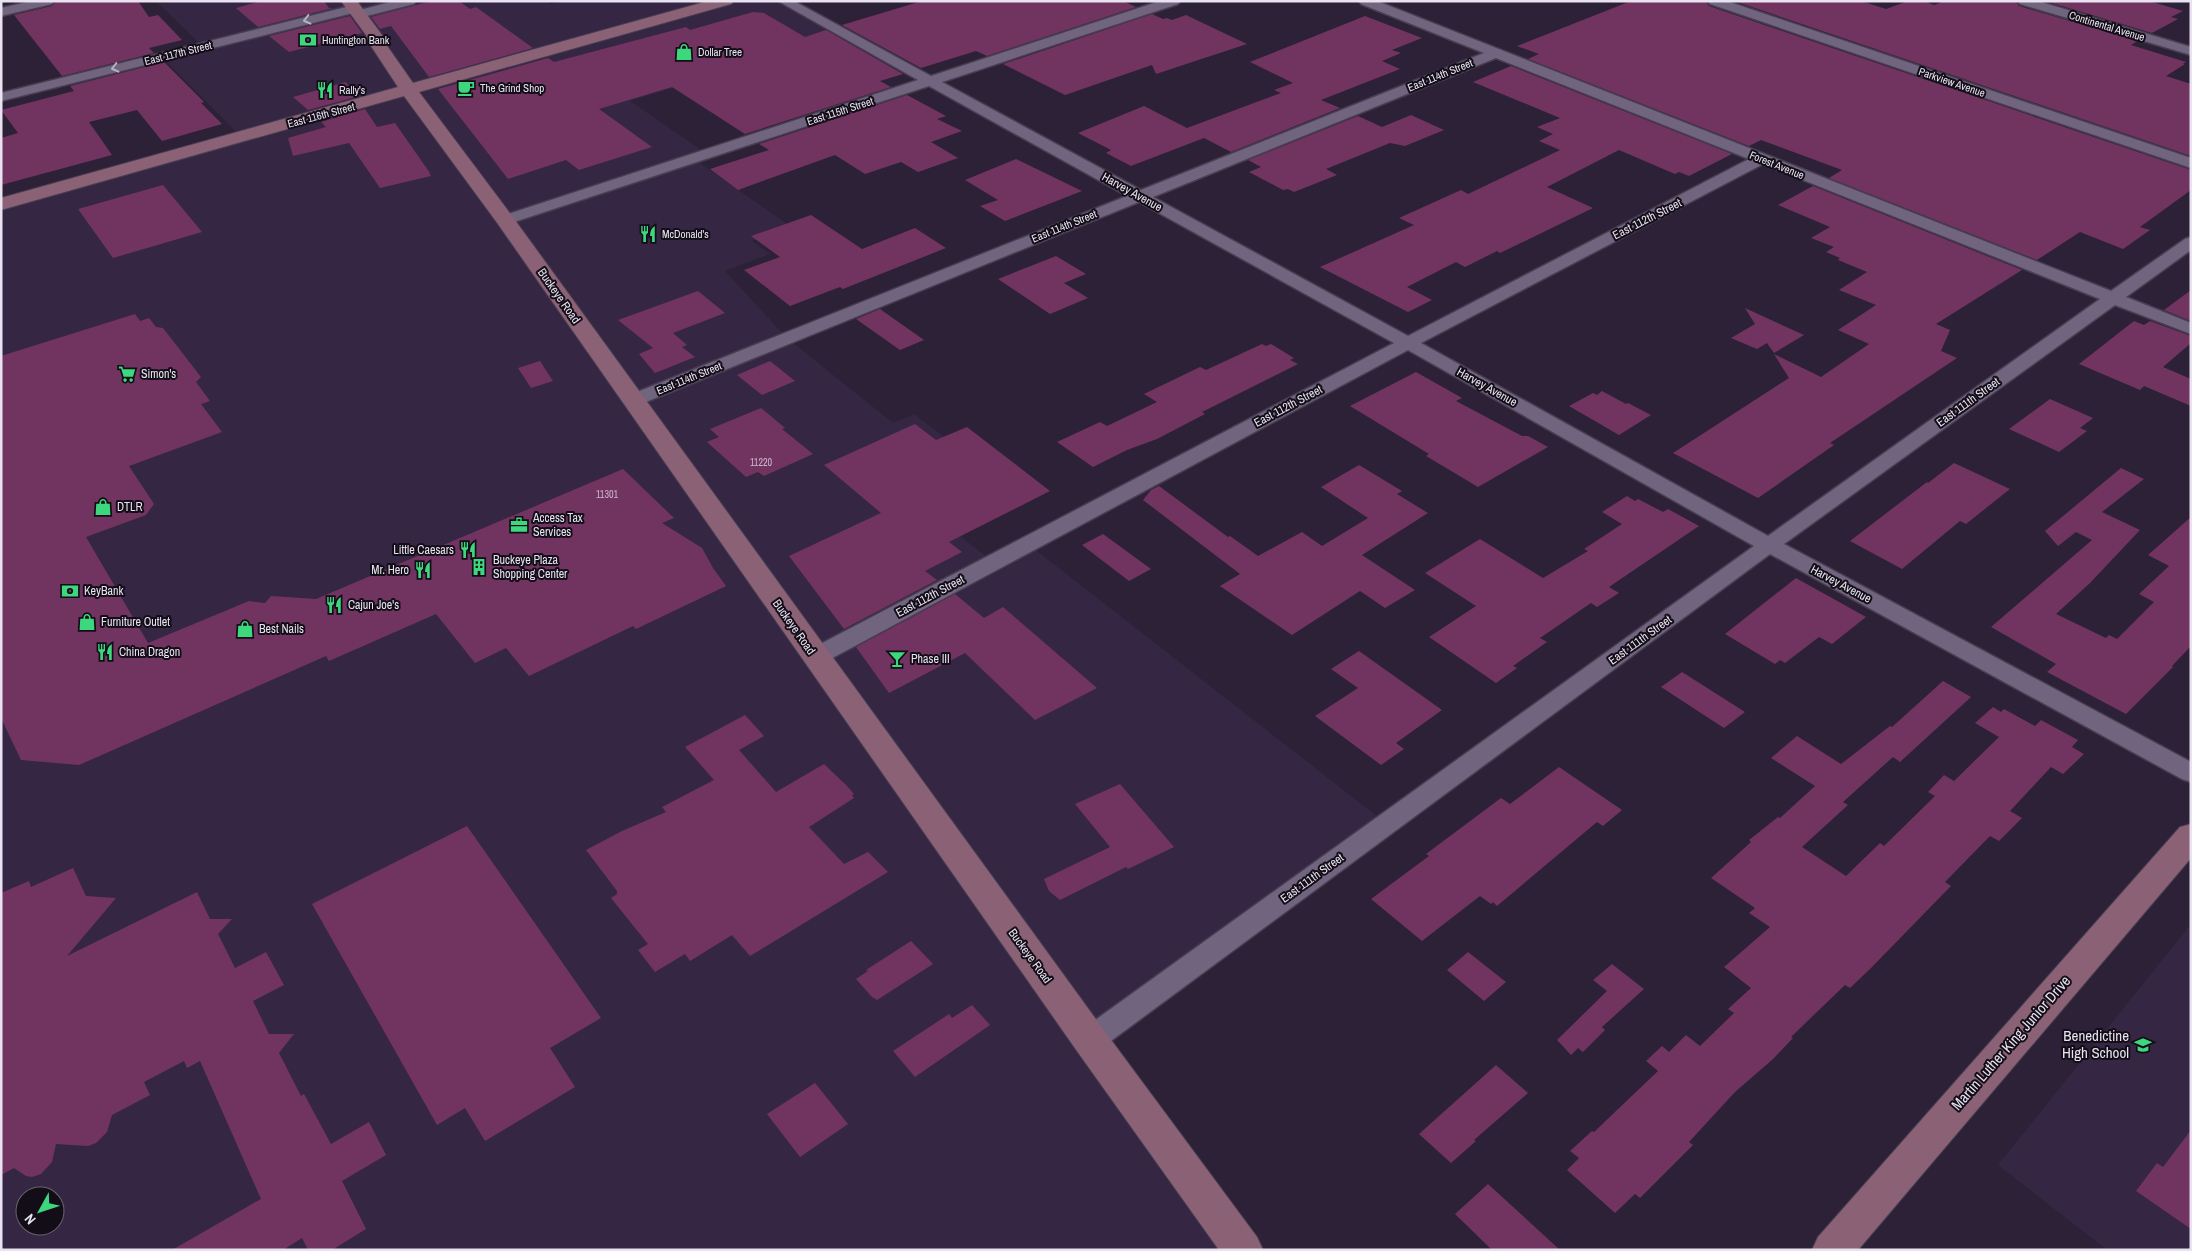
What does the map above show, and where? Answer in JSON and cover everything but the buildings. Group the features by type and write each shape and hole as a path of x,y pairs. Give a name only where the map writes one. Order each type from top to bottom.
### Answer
{"street":[{"path":"1,12 48,1"},
{"name":"East 117th Street","path":"1,97 354,8 410,1"},
{"name":"East 116th Street","path":"1,204 726,1"},
{"name":"Harvey Avenue","path":"784,1 1408,343 1769,545 2191,773"},
{"name":"East 115th Street","path":"505,220 1174,1"},
{"name":"Forest Avenue","path":"1364,1 2191,329"},
{"name":"Parkview Avenue","path":"1714,1 2191,162"},
{"name":"Continental Avenue","path":"2024,1 2191,51"},
{"name":"Buckeye Road","path":"354,8 409,91 505,220 815,657 1243,1250"},
{"name":"East 114th Street","path":"634,400 1495,53"},
{"name":"East 112th Street","path":"815,657 1408,343 1761,159"},
{"name":"East 111th Street","path":"1090,1040 1769,545 2191,242"},
{"name":"Martin Luther King Junior Drive","path":"1832,1250 2191,836"}],"shaded area":[{"path":"156,1 547,1 551,4 560,1 784,1 847,36 630,101 707,154 694,159 790,226 752,241 770,254 725,271 787,338 893,423 914,414 963,451 895,484 993,562 1028,544 1387,824 1090,1040 1243,1250 1,1250 1,204 241,137 162,57 202,46"},
{"name":"Benedictine High School","path":"2191,924 2191,1250 2107,1250 1998,1165"}],"place":[{"name":"Huntington Bank","path":"308,40"},
{"name":"Dollar Tree","path":"684,52"},
{"name":"The Grind Shop","path":"466,88"},
{"name":"Rally's","path":"325,90"},
{"name":"McDonald's","path":"648,234"},
{"name":"Simon's","path":"127,374"},
{"name":"DTLR","path":"103,507"},
{"name":"Access Tax Services","path":"519,525"},
{"name":"Little Caesars","path":"468,550"},
{"name":"Buckeye Plaza Shopping Center","path":"479,567"},
{"name":"Mr. Hero","path":"423,570"},
{"name":"KeyBank","path":"70,591"},
{"name":"Cajun Joe's","path":"334,605"},
{"name":"Furniture Outlet","path":"87,622"},
{"name":"Best Nails","path":"245,629"},
{"name":"China Dragon","path":"105,652"},
{"name":"Phase III","path":"897,659"},
{"name":"Benedictine High School","path":"2143,1045"}]}
